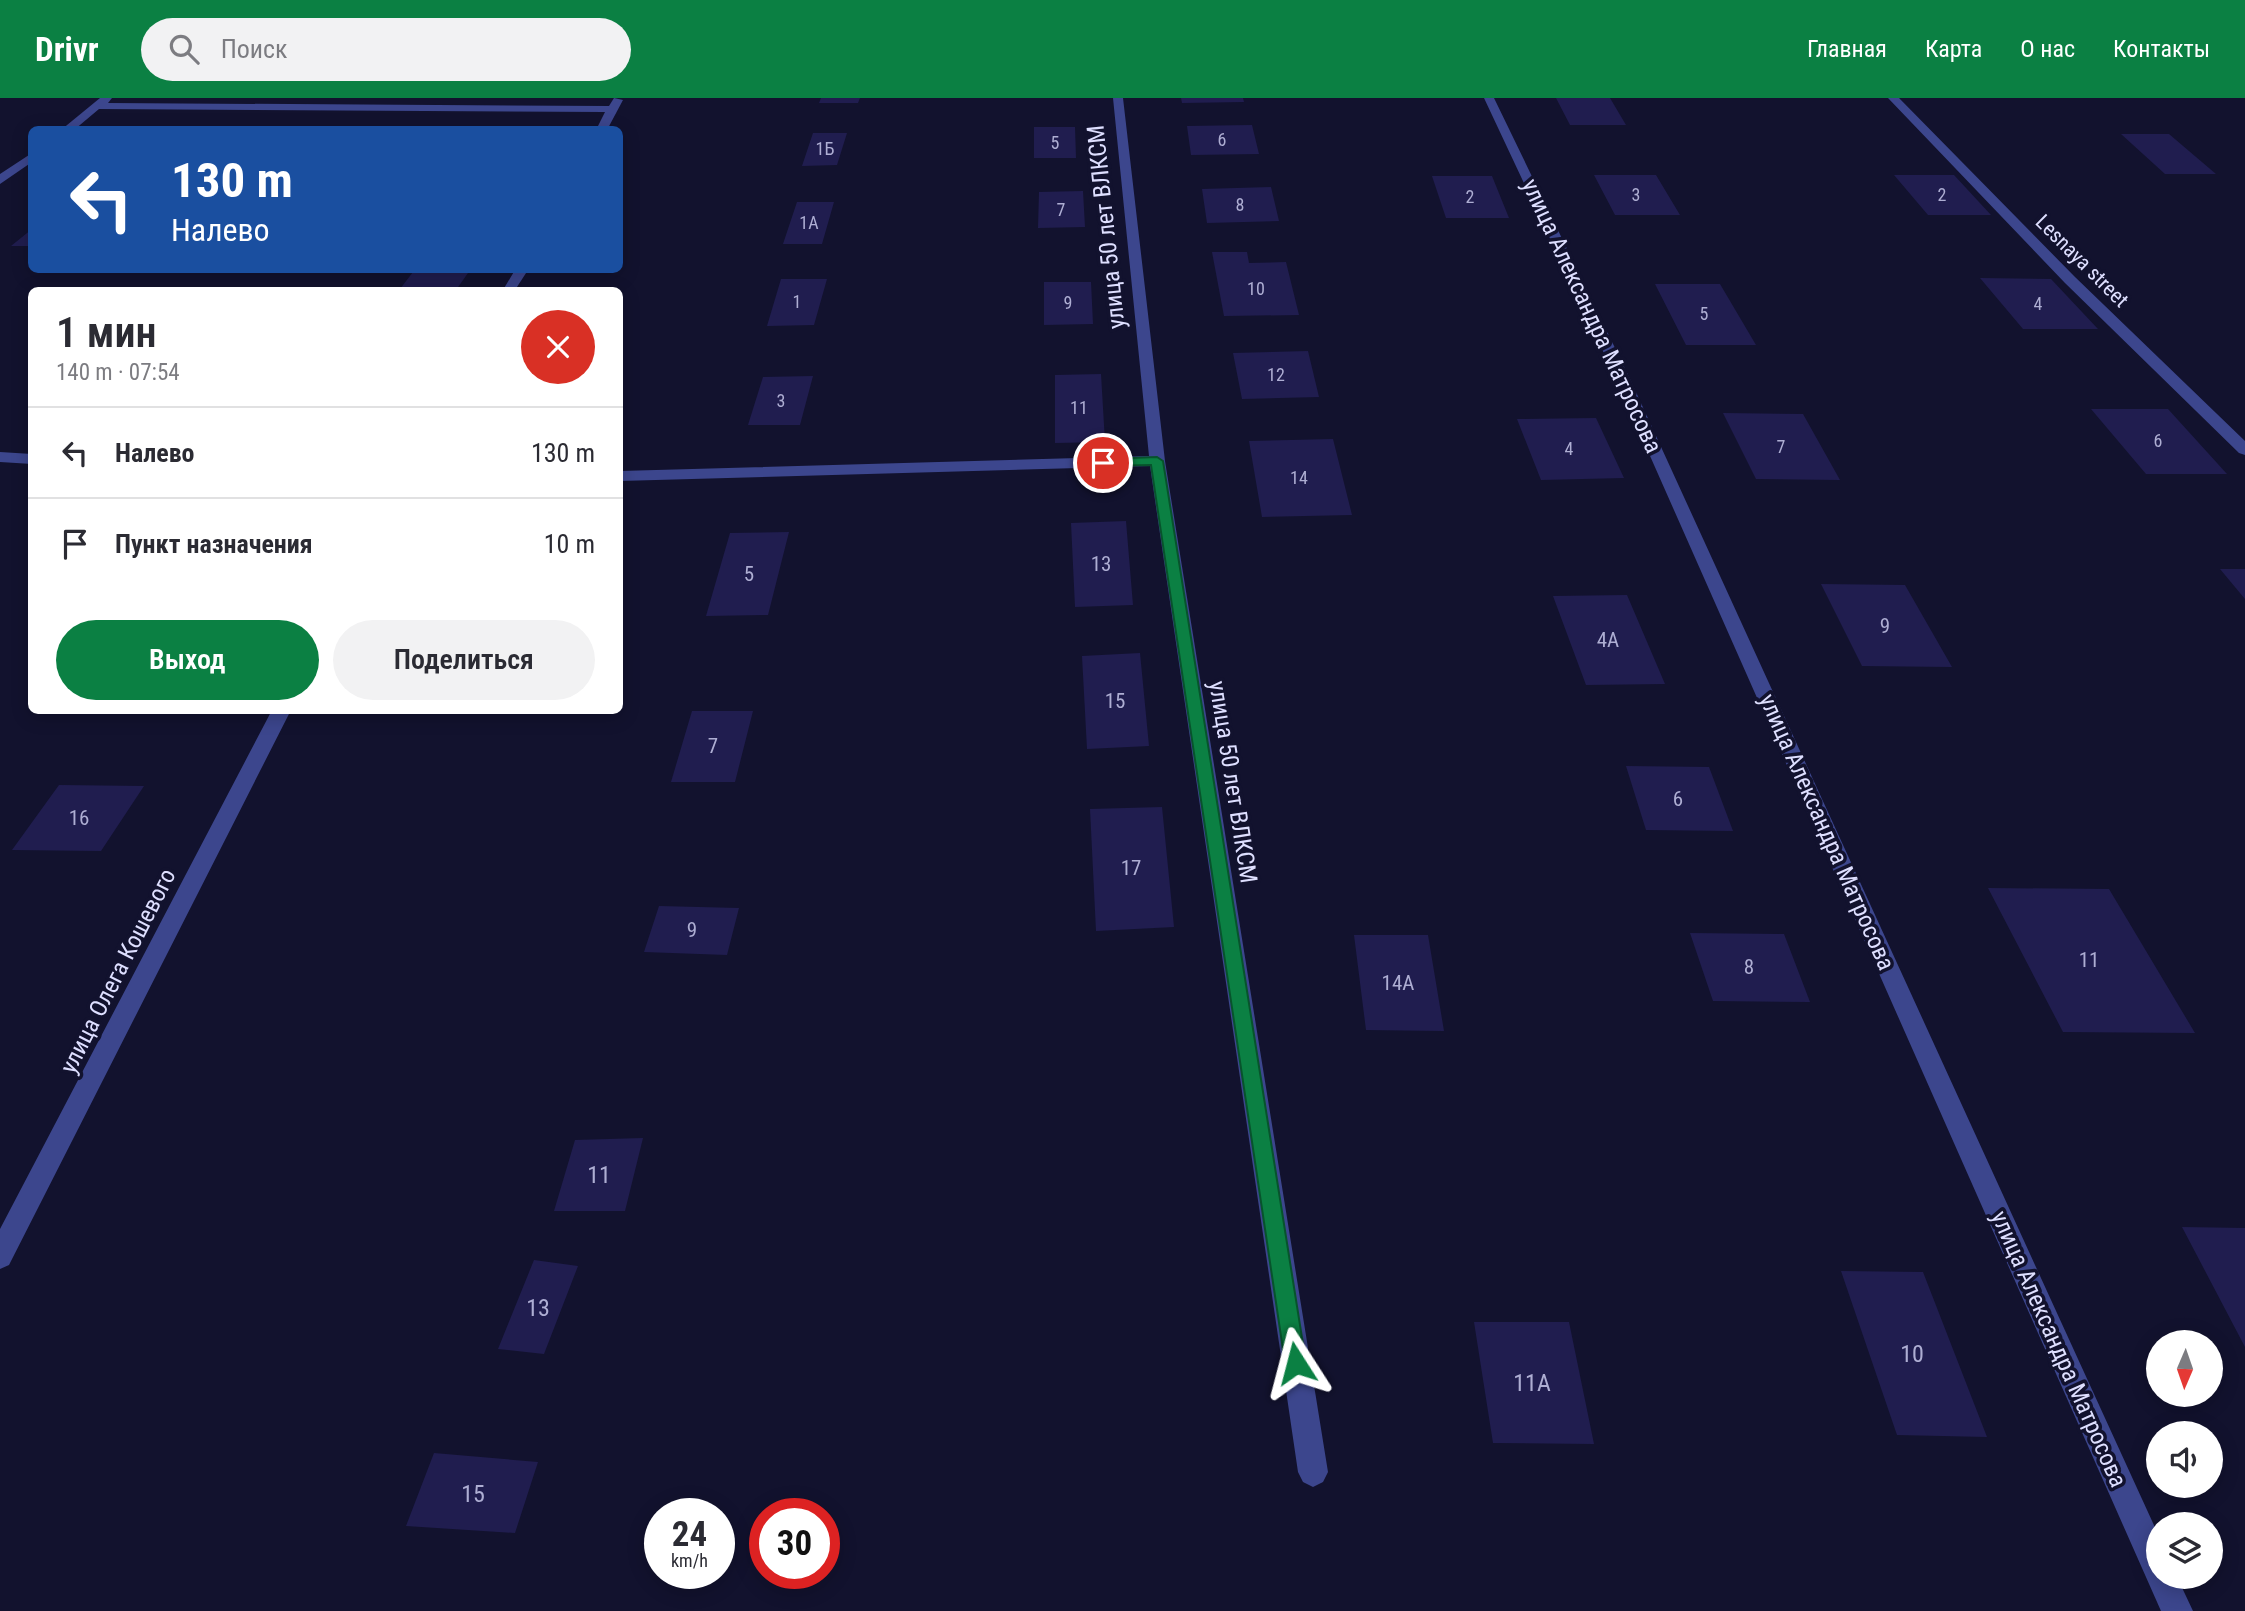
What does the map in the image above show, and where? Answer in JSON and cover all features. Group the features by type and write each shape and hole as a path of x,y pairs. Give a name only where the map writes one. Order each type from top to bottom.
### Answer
{"street":[{"path":"71,126 107,98"},
{"name":"улица 50 лет ВЛКСМ","path":"1118,98 1157,461 1312,1472"},
{"name":"улица Александра Матросова","path":"1489,98 1623,379 2146,1542"},
{"name":"Lesnaya street","path":"1893,98 2070,280 2245,450"},
{"path":"97,106 616,103 603,126"},
{"path":"0,180 28,159"},
{"path":"0,457 28,459"},
{"path":"623,476 1157,461"},
{"name":"улица Олега Кошевого","path":"0,1256 280,714"},
{"path":"2166,1589 2176,1611"}],"building":[{"path":"821,98 860,98 858,103 819,103"},
{"path":"1181,98 1243,98 1244,102 1182,103"},
{"path":"1556,98 1610,98 1626,125 1570,125"},
{"path":"1252,125 1259,154 1191,155 1187,126"},
{"path":"1034,127 1075,127 1076,158 1034,158"},
{"path":"813,133 847,133 837,165 802,166"},
{"path":"2121,134 2169,134 2216,174 2165,174"},
{"path":"1594,175 1656,175 1680,215 1615,215"},
{"path":"1894,175 1954,175 1991,215 1928,215"},
{"path":"1432,176 1492,176 1509,218 1446,218"},
{"path":"1271,187 1279,221 1207,223 1202,189"},
{"path":"1083,191 1085,227 1038,228 1039,192"},
{"path":"797,202 834,202 822,244 783,244"},
{"path":"28,232 28,246 11,246"},
{"path":"1212,252 1247,252 1249,263 1286,262 1299,315 1224,316"},
{"path":"412,273 468,273 458,287 402,287"},
{"path":"1980,278 2051,279 2098,329 2023,329"},
{"path":"781,279 827,279 814,325 767,326"},
{"path":"1044,282 1091,282 1093,324 1044,325"},
{"path":"1655,284 1720,284 1756,345 1686,345"},
{"path":"1308,351 1319,397 1242,399 1233,353"},
{"path":"1101,374 1105,442 1055,443 1055,375"},
{"path":"813,376 800,425 748,425 763,377"},
{"path":"2091,409 2168,409 2227,474 2146,474"},
{"path":"1723,413 1803,414 1840,480 1756,479"},
{"path":"1596,418 1624,478 1541,480 1517,419"},
{"path":"1333,439 1352,515 1262,517 1249,441"},
{"path":"1126,521 1133,605 1075,607 1071,523"},
{"path":"789,532 768,615 706,616 730,533"},
{"path":"2220,569 2245,569 2245,599"},
{"path":"1821,584 1905,585 1952,667 1862,666"},
{"path":"1627,595 1665,684 1586,685 1553,596"},
{"path":"1140,653 1149,746 1087,749 1082,656"},
{"path":"692,711 753,711 735,782 671,782"},
{"path":"1626,766 1709,767 1733,831 1646,830"},
{"path":"59,785 144,786 101,851 12,850"},
{"path":"1162,807 1174,927 1096,931 1090,809"},
{"path":"1988,888 2109,889 2195,1033 2063,1032"},
{"path":"659,906 739,908 727,955 644,952"},
{"path":"1690,933 1784,934 1810,1002 1713,1001"},
{"path":"1354,935 1428,935 1444,1031 1366,1030"},
{"path":"643,1138 625,1211 554,1211 575,1140"},
{"path":"2182,1227 2245,1228 2245,1347"},
{"path":"534,1260 578,1266 544,1354 498,1349"},
{"path":"1841,1271 1923,1272 1987,1437 1897,1435"},
{"path":"1474,1322 1569,1322 1594,1444 1493,1443"},
{"path":"434,1453 538,1462 515,1533 406,1526"}],"route":[{"path":"1103,463 1157,461 1296,1363"}]}
